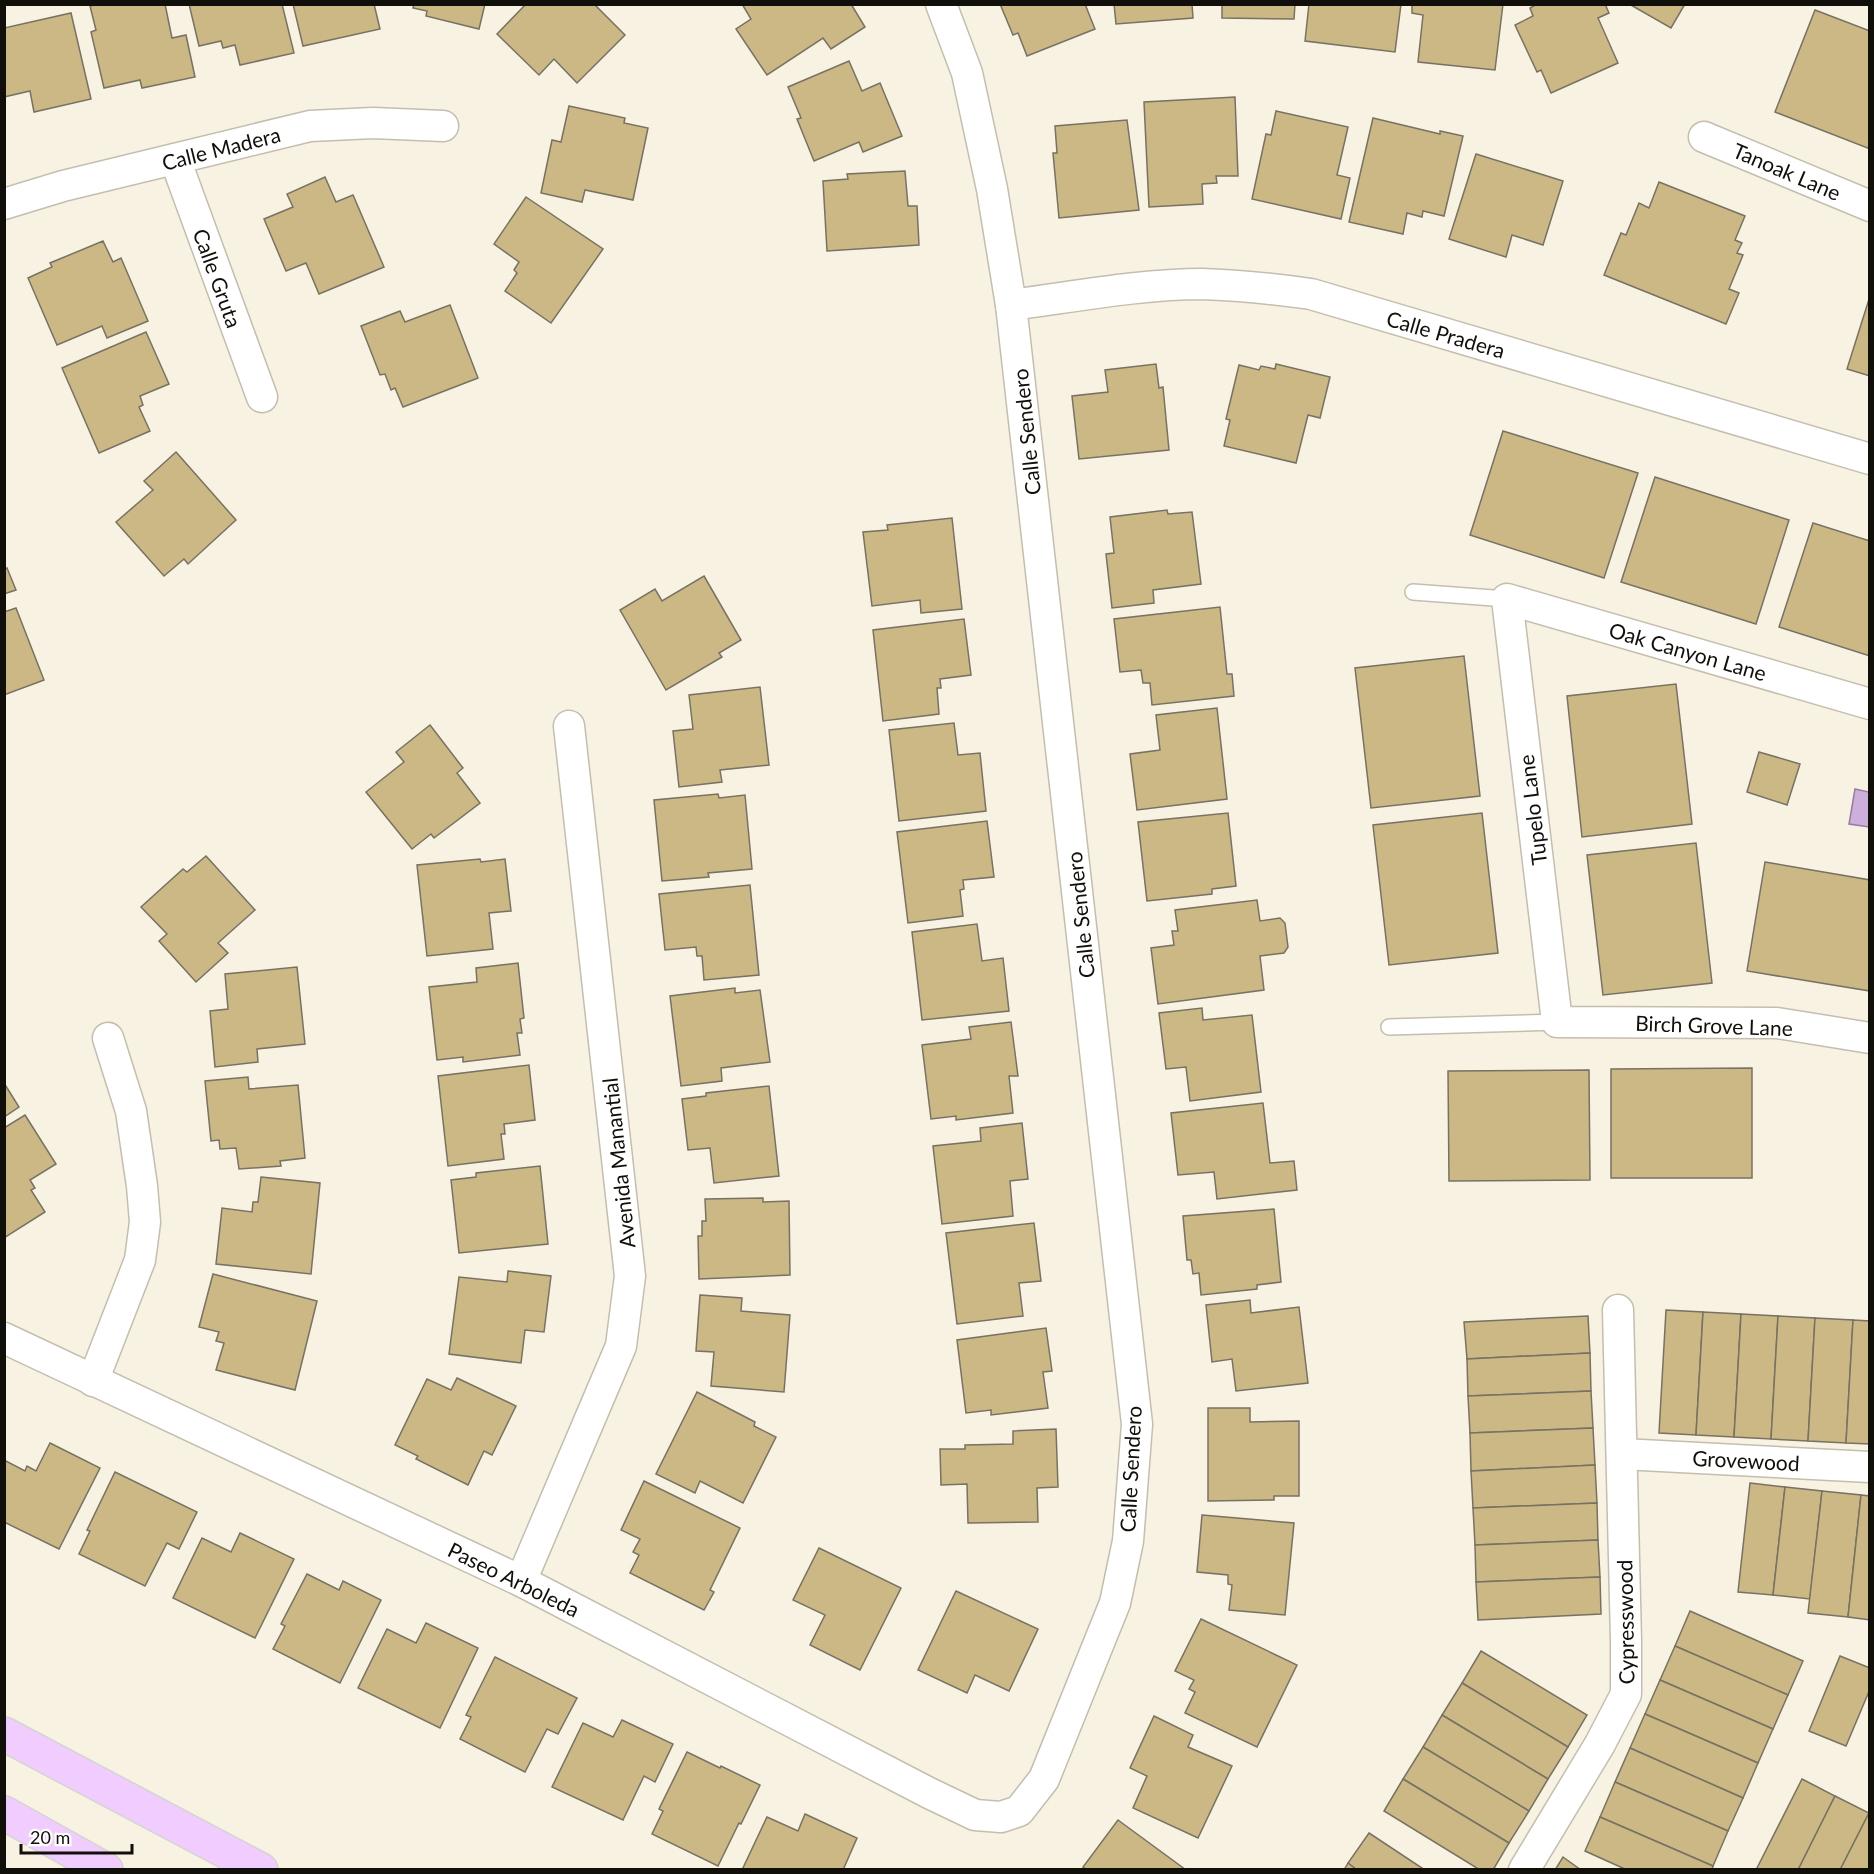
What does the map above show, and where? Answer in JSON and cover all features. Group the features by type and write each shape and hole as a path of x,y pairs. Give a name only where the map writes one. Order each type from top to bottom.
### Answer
{"main road":[{"path":"4,1734 261,1869"},
{"path":"4,1813 106,1869"}],"street":[{"name":"Calle Sendero","path":"941,4 967,73 992,189 1011,305 1137,1424 1128,1541 1115,1603 1044,1779 1019,1811"},
{"name":"Calle Madera","path":"4,204 63,186 310,126 373,123 443,126"},
{"name":"Tanoak Lane","path":"1704,137 1869,206"},
{"name":"Calle Gruta","path":"175,159 262,397"},
{"name":"Calle Pradera","path":"1011,305 1200,284 1259,287 1311,294 1869,459"},
{"name":"Oak Canyon Lane","path":"1507,599 1869,704"},
{"name":"Tupelo Lane","path":"1507,599 1557,1022"},
{"name":"Avenida Manantial","path":"521,1581 621,1346 630,1276 569,726"},
{"name":"Birch Grove Lane","path":"1557,1022 1777,1023 1869,1038"},
{"path":"93,1381 140,1260 145,1222 131,1112 108,1038"},
{"name":"Cypresswood","path":"1524,1869 1600,1744 1626,1694 1618,1310"},
{"name":"Paseo Arboleda","path":"4,1338 521,1581 966,1811 975,1815 1001,1817 1019,1811"},
{"name":"Grovewood","path":"1622,1454 1869,1467"}],"lane":[{"path":"1413,592 1507,599"},
{"path":"1389,1027 1557,1022"}],"shaded area":[{"path":"1855,789 1869,792 1869,827 1849,824"}],"building":[{"path":"165,4 172,38 186,35 195,77 142,88 140,80 104,88 91,32 96,30 90,6"},
{"path":"189,4 282,4 294,53 240,65 235,45 223,48 221,41 199,46"},
{"path":"293,4 374,4 380,29 303,46"},
{"path":"414,4 485,4 479,29 426,16 427,11 413,8"},
{"path":"526,4 594,4 625,35 577,83 554,59 539,75 497,34"},
{"path":"742,4 851,4 865,27 831,49 823,38 767,75 736,29 751,19"},
{"path":"1000,4 1085,4 1095,29 1027,56 1018,33 1013,35"},
{"path":"1114,4 1192,4 1193,18 1116,24"},
{"path":"1222,4 1295,4 1294,19 1222,18"},
{"path":"1309,4 1401,4 1395,52 1305,41"},
{"path":"1412,4 1503,4 1495,70 1418,62 1423,15 1412,13"},
{"path":"1537,4 1605,4 1609,13 1598,18 1618,63 1551,93 1541,70 1537,72 1515,25 1533,16 1530,8"},
{"path":"1629,4 1685,4 1671,28"},
{"path":"1815,10 1870,31 1870,149 1775,112"},
{"path":"71,13 91,99 34,112 30,91 4,97 4,28"},
{"path":"849,61 862,91 880,83 902,136 863,152 859,142 814,161 797,119 801,118 788,87"},
{"path":"1235,97 1238,176 1216,176 1217,183 1202,184 1203,204 1149,207 1144,102"},
{"path":"569,106 625,118 624,123 648,128 633,200 585,190 582,202 541,193 552,140 561,142"},
{"path":"1276,111 1348,127 1337,175 1350,178 1341,219 1252,199 1266,134 1271,135"},
{"path":"1373,118 1440,134 1440,131 1463,136 1444,216 1423,211 1422,217 1407,213 1403,234 1349,222"},
{"path":"1127,120 1139,210 1059,218 1053,153 1057,153 1055,126"},
{"path":"1476,154 1563,181 1543,245 1512,235 1506,257 1449,239"},
{"path":"905,171 908,206 917,206 919,245 827,251 823,181 848,179 847,174"},
{"path":"325,177 336,202 353,195 384,267 319,294 306,263 286,271 264,219 293,207 287,194"},
{"path":"1659,182 1745,216 1735,240 1742,243 1737,253 1743,255 1729,289 1739,293 1726,324 1604,275 1621,233 1626,235 1639,203 1649,208"},
{"path":"526,197 603,249 551,323 505,291 517,273 514,270 519,262 494,244"},
{"path":"103,241 113,262 121,258 148,321 107,338 102,326 57,345 28,278 52,267 50,263"},
{"path":"1870,296 1870,376 1847,369"},
{"path":"450,305 478,378 403,407 395,388 391,390 385,374 380,375 361,326 400,311 405,322"},
{"path":"146,332 169,384 140,396 143,405 139,407 150,431 99,453 62,368"},
{"path":"1156,364 1159,388 1163,387 1169,450 1079,459 1072,396 1108,392 1105,370"},
{"path":"1276,364 1330,377 1320,418 1308,415 1296,463 1224,446 1230,420 1226,419 1239,365 1259,370 1261,366 1275,369"},
{"path":"1503,431 1638,473 1604,578 1470,535"},
{"path":"176,452 236,520 188,564 184,559 164,576 116,522 153,490 144,481"},
{"path":"1655,477 1789,520 1756,624 1621,582"},
{"path":"1167,510 1168,514 1192,512 1201,584 1153,590 1154,603 1112,608 1106,554 1114,553 1110,517"},
{"path":"952,518 962,609 921,613 920,600 872,606 863,532 888,530 887,525"},
{"path":"1813,523 1870,541 1870,656 1779,627"},
{"path":"7,568 16,590 4,594 4,569"},
{"path":"704,576 741,640 719,653 722,657 666,690 620,610 655,589 662,601"},
{"path":"1220,607 1227,674 1232,674 1234,696 1152,705 1150,683 1143,683 1141,670 1120,672 1114,619"},
{"path":"16,608 44,680 4,695 4,612"},
{"path":"964,619 971,675 940,679 941,688 937,688 939,714 883,721 873,630"},
{"path":"1464,656 1480,796 1371,808 1355,668"},
{"path":"1676,684 1692,824 1582,837 1567,696"},
{"path":"760,687 769,765 720,770 722,782 679,787 673,731 693,729 689,695"},
{"path":"1217,708 1227,799 1137,810 1130,754 1160,750 1156,715"},
{"path":"954,723 958,755 980,753 986,811 899,821 889,730"},
{"path":"430,725 463,768 457,773 480,803 434,838 431,834 412,849 366,792 404,762 396,752"},
{"path":"1759,752 1800,764 1787,805 1747,792"},
{"path":"718,794 719,798 745,795 752,869 708,873 709,877 662,881 654,800"},
{"path":"1228,813 1236,886 1212,889 1212,894 1147,901 1138,822"},
{"path":"1482,813 1498,953 1389,965 1373,825"},
{"path":"987,821 994,877 963,880 964,889 960,890 963,916 908,923 897,832"},
{"path":"1696,843 1712,983 1603,995 1587,855"},
{"path":"206,856 255,910 218,943 228,953 196,982 159,941 167,934 141,907 183,869 187,872"},
{"path":"480,859 481,862 505,859 511,911 489,913 493,949 427,956 417,865"},
{"path":"1765,862 1870,880 1870,991 1747,971"},
{"path":"750,885 759,975 704,980 702,956 697,956 696,947 665,950 659,894"},
{"path":"1257,900 1260,921 1280,918 1285,923 1288,947 1284,953 1260,956 1264,990 1158,1004 1151,948 1174,945 1172,931 1178,931 1175,910"},
{"path":"977,924 982,961 1003,958 1009,1011 922,1020 912,932"},
{"path":"518,963 524,1018 520,1019 522,1033 517,1033 520,1055 463,1062 463,1057 437,1060 429,987 477,982 476,968"},
{"path":"297,967 305,1044 257,1049 258,1062 215,1067 210,1011 228,1009 225,974"},
{"path":"735,988 735,993 760,990 770,1062 721,1068 722,1081 681,1086 670,996"},
{"path":"1202,1008 1203,1020 1252,1015 1261,1092 1190,1101 1186,1067 1166,1069 1159,1013"},
{"path":"1011,1022 1018,1076 1009,1076 1013,1113 956,1120 956,1116 931,1119 922,1045 971,1039 969,1027"},
{"path":"529,1065 535,1120 504,1124 505,1134 501,1134 504,1159 448,1166 438,1076"},
{"path":"1752,1068 1752,1178 1611,1178 1611,1069"},
{"path":"1589,1070 1590,1180 1449,1181 1448,1071"},
{"path":"248,1077 249,1089 298,1085 305,1158 280,1161 281,1166 239,1169 236,1148 220,1149 219,1140 211,1141 205,1081"},
{"path":"4,1083 19,1107 4,1117"},
{"path":"769,1086 779,1176 714,1183 710,1148 688,1150 682,1099 706,1096 706,1093"},
{"path":"1263,1103 1270,1163 1294,1161 1297,1190 1217,1199 1214,1172 1178,1175 1171,1113"},
{"path":"25,1115 56,1164 30,1180 35,1188 31,1190 45,1212 4,1238 4,1128"},
{"path":"1022,1123 1028,1179 1010,1181 1013,1216 942,1224 933,1146 981,1141 980,1128"},
{"path":"540,1166 548,1244 459,1253 451,1180 476,1177 476,1173"},
{"path":"261,1177 320,1183 311,1274 216,1264 222,1208 252,1212 253,1202 258,1202"},
{"path":"763,1198 763,1202 789,1201 790,1275 699,1279 698,1236 702,1236 702,1221 706,1221 705,1199"},
{"path":"1274,1209 1281,1282 1257,1285 1257,1289 1201,1295 1199,1273 1193,1274 1191,1260 1187,1260 1183,1216"},
{"path":"1034,1223 1041,1281 1019,1283 1023,1316 957,1324 946,1233"},
{"path":"508,1271 551,1276 544,1332 525,1330 521,1363 449,1354 459,1277 507,1282"},
{"path":"213,1274 317,1301 295,1390 216,1370 224,1343 216,1341 219,1332 199,1327"},
{"path":"700,1295 742,1298 741,1311 790,1315 784,1392 711,1386 714,1352 696,1351"},
{"path":"1250,1300 1251,1313 1299,1307 1308,1383 1236,1391 1232,1359 1212,1362 1206,1305"},
{"path":"1666,1310 1703,1312 1696,1435 1659,1433"},
{"path":"1703,1312 1741,1314 1734,1437 1696,1435"},
{"path":"1741,1314 1778,1316 1771,1439 1734,1437"},
{"path":"1588,1316 1590,1353 1467,1359 1464,1322"},
{"path":"1778,1316 1815,1318 1808,1441 1771,1439"},
{"path":"1815,1318 1853,1320 1846,1443 1808,1441"},
{"path":"1853,1320 1870,1321 1870,1444 1846,1443"},
{"path":"1046,1328 1052,1371 1043,1372 1048,1408 991,1415 991,1410 966,1413 957,1340"},
{"path":"1590,1353 1591,1391 1468,1396 1467,1359"},
{"path":"457,1378 516,1406 492,1455 484,1451 468,1485 416,1459 418,1456 395,1445 427,1379 451,1390"},
{"path":"1591,1391 1593,1428 1470,1433 1468,1396"},
{"path":"697,1392 755,1422 754,1426 776,1437 743,1503 700,1481 695,1493 656,1474"},
{"path":"1208,1408 1250,1408 1250,1422 1299,1421 1299,1496 1274,1496 1274,1500 1208,1501"},
{"path":"1593,1428 1595,1465 1471,1471 1470,1433"},
{"path":"1056,1429 1058,1487 1037,1488 1038,1522 968,1523 967,1484 941,1485 940,1449 965,1449 965,1445 1013,1444 1013,1431"},
{"path":"50,1443 100,1468 59,1549 4,1522 4,1460 25,1471 27,1466 36,1471"},
{"path":"1595,1465 1597,1503 1473,1508 1471,1471"},
{"path":"115,1472 197,1512 179,1549 167,1543 145,1586 79,1554 90,1531 87,1530"},
{"path":"644,1481 740,1528 710,1590 714,1592 704,1610 630,1573 639,1555 633,1552 640,1539 621,1530"},
{"path":"1750,1483 1785,1487 1773,1595 1738,1592"},
{"path":"1785,1487 1822,1491 1810,1599 1773,1595"},
{"path":"1822,1491 1861,1495 1848,1617 1808,1613"},
{"path":"1861,1495 1870,1496 1870,1620 1848,1617"},
{"path":"1597,1503 1598,1540 1475,1545 1473,1508"},
{"path":"1202,1515 1294,1523 1285,1615 1229,1610 1232,1585 1228,1584 1228,1575 1197,1572"},
{"path":"240,1533 294,1559 255,1638 173,1598 202,1538 231,1552"},
{"path":"1598,1540 1600,1577 1476,1582 1475,1545"},
{"path":"819,1548 901,1588 860,1670 810,1645 825,1615 793,1600"},
{"path":"307,1574 339,1590 343,1581 381,1600 340,1683 273,1649 285,1626 281,1624"},
{"path":"1600,1577 1601,1614 1478,1620 1476,1582"},
{"path":"956,1591 1038,1629 1009,1691 975,1675 967,1693 918,1670"},
{"path":"1690,1611 1803,1661 1788,1695 1675,1646"},
{"path":"1201,1619 1297,1665 1257,1747 1185,1713 1195,1692 1189,1689 1194,1680 1175,1671"},
{"path":"426,1623 478,1648 440,1728 358,1688 387,1629 416,1643"},
{"path":"1675,1646 1788,1695 1773,1729 1660,1680"},
{"path":"1481,1651 1587,1715 1568,1747 1462,1683"},
{"path":"1840,1656 1870,1668 1870,1689 1846,1746 1809,1731"},
{"path":"495,1657 577,1698 558,1734 547,1729 525,1772 460,1739 471,1717 466,1715"},
{"path":"1660,1680 1773,1729 1758,1763 1645,1714"},
{"path":"1462,1683 1568,1747 1548,1779 1442,1715"},
{"path":"1645,1714 1758,1763 1743,1798 1630,1748"},
{"path":"1442,1715 1548,1779 1529,1811 1423,1747"},
{"path":"1154,1716 1193,1735 1188,1747 1232,1766 1198,1838 1133,1808 1147,1776 1130,1768"},
{"path":"622,1720 673,1744 655,1782 644,1776 623,1820 552,1787 583,1723 613,1737"},
{"path":"1423,1747 1529,1811 1509,1843 1403,1779"},
{"path":"1630,1748 1743,1798 1728,1831 1615,1782"},
{"path":"687,1752 760,1785 718,1866 652,1834 663,1811 659,1809"},
{"path":"1403,1779 1509,1843 1493,1870 1480,1870 1384,1811"},
{"path":"1802,1779 1835,1796 1798,1870 1756,1870"},
{"path":"1615,1782 1728,1831 1713,1866 1600,1817"},
{"path":"1835,1796 1869,1813 1840,1870 1798,1870"},
{"path":"1869,1813 1870,1870 1840,1870"},
{"path":"805,1814 857,1838 843,1870 742,1870 767,1817 798,1831"},
{"path":"1600,1817 1713,1866 1712,1870 1627,1870 1585,1851"},
{"path":"1118,1820 1186,1870 1087,1870 1083,1867"},
{"path":"1369,1833 1425,1870 1357,1870 1348,1863"},
{"path":"1563,1857 1581,1870 1555,1870"},
{"path":"1348,1863 1357,1870 1344,1870"}]}
